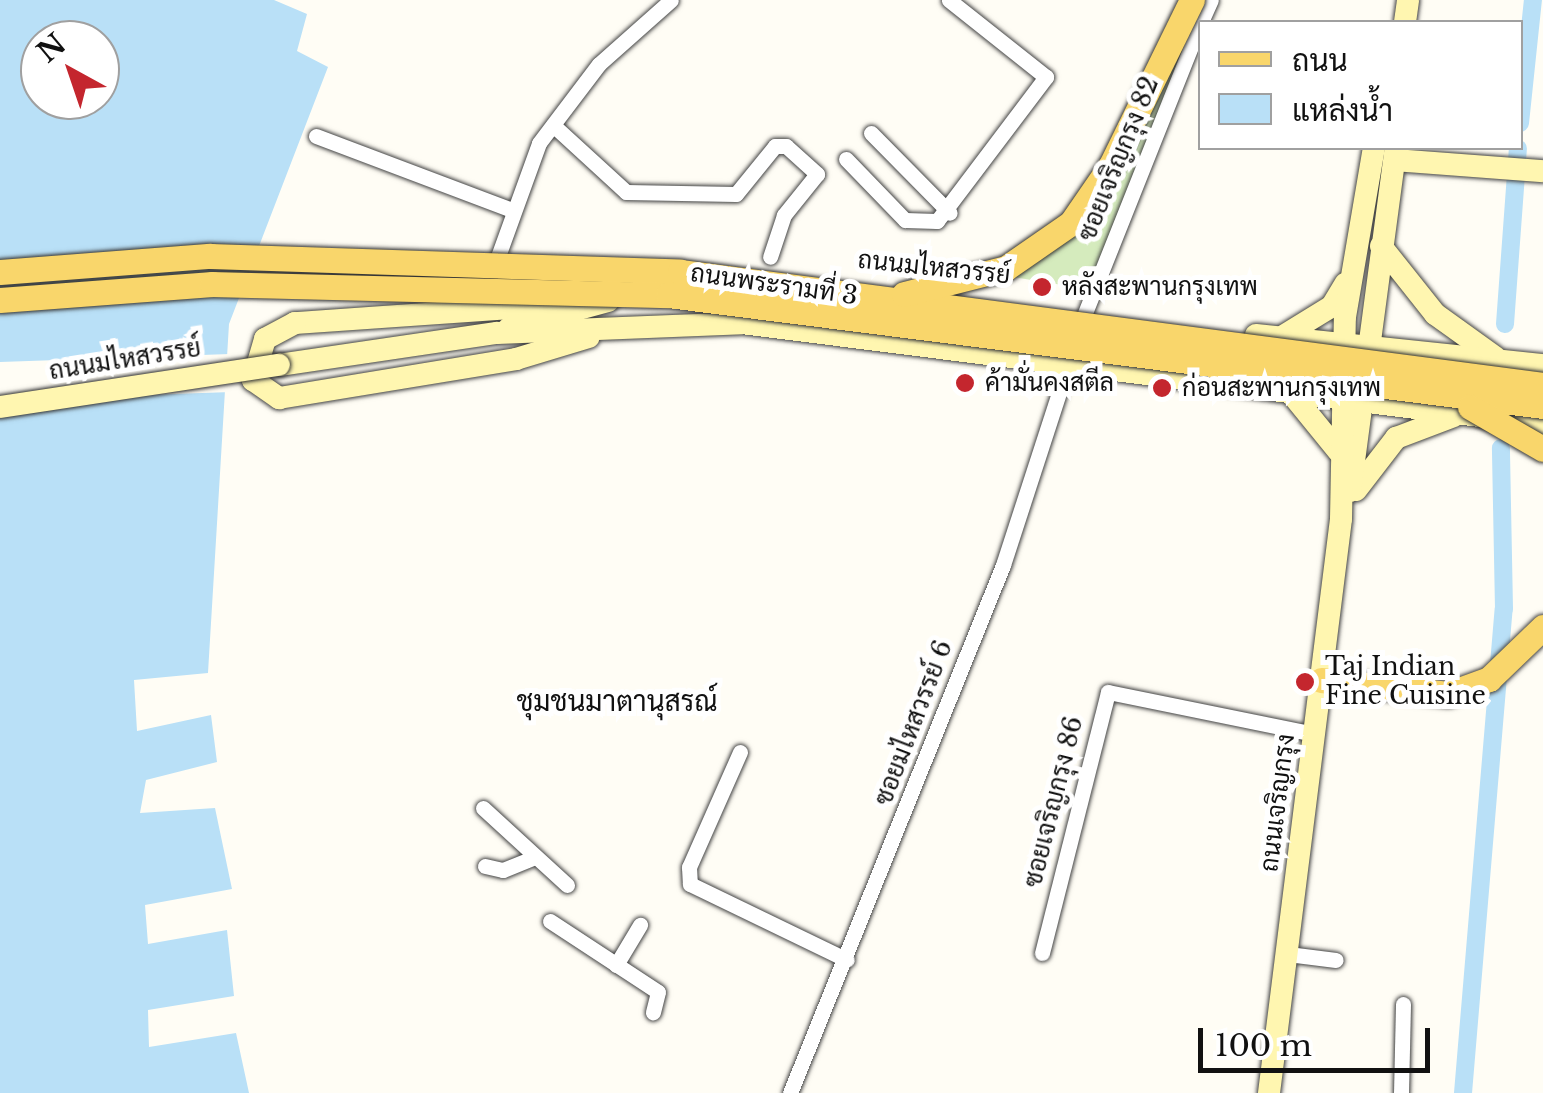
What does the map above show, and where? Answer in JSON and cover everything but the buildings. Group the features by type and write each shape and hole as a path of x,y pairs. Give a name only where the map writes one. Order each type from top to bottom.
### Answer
{"main road":[{"path":"864,298 967,282 1041,248 1071,223 1112,165 1192,0"},
{"name":"ถนนเจริญกรุง","path":"1269,1093 1344,510 1355,395 1344,344 1350,277 1374,150"},
{"path":"1395,154 1523,171"},
{"name":"ถนนเจริญกรุง","path":"1344,510 1340,455 1369,346 1395,154"},
{"path":"1381,246 1435,314 1500,361"},
{"name":"ถนนพระรามที่ 3","path":"0,272 210,256 680,272 1543,384"},
{"path":"1280,338 1332,306 1350,277"},
{"name":"ถนนพระรามที่ 3","path":"0,300 212,284 668,295 1543,408"},
{"name":"ถนนมไหสวรรย์","path":"496,333 588,304 790,285 1085,313 1369,346"},
{"path":"588,304 484,306 295,322 265,339 253,380 278,398 516,360 608,329"},
{"name":"ถนนมไหสวรรย์","path":"0,407 496,333 742,323 1068,366 1355,395"},
{"path":"1369,346 1543,365"},
{"path":"1543,384 1543,408"},
{"path":"1287,388 1340,455"},
{"path":"1428,393 1508,423 1543,449"},
{"path":"1355,395 1543,424"},
{"path":"1344,510 1396,438 1462,414"},
{"path":"1321,680 1425,694 1473,688 1543,627"}],"street":[{"path":"484,306 509,209 553,125 600,64 671,0"},
{"path":"846,159 905,220 950,213 1048,73 950,0"},
{"name":"ซอยเจริญกรุง 82","path":"1085,313 1198,30"},
{"path":"553,125 626,192 736,194 779,143 812,164 770,257"},
{"path":"872,133 950,213"},
{"path":"316,136 509,209"},
{"name":"ซอยมไหสวรรย์ 6","path":"790,1093 1004,565 1068,366"},
{"name":"ซอยเจริญกรุง 86","path":"1042,953 1108,692 1314,734"},
{"path":"740,752 688,867 690,884 847,960"},
{"path":"483,808 566,885"},
{"path":"485,866 504,870 536,857"},
{"path":"550,921 658,992 653,1012"},
{"path":"616,965 640,925"},
{"path":"1288,954 1336,960"},
{"path":"1401,1093 1403,1004"}],"green space":[{"path":"1204,0 1087,289 1013,277 1066,222"}],"water":[{"path":"0,0 274,0 307,14 297,51 328,67 229,324 208,673 134,680 137,731 211,715 217,762 146,780 140,813 215,808 232,889 145,905 148,944 227,930 234,996 148,1010 149,1047 236,1033 249,1093 0,1093"}],"pier":[{"path":"230,354 231,392 0,400 0,362"}],"waterway":[{"path":"1523,95 1533,0"},
{"path":"1505,324 1518,150"},
{"path":"1463,1093 1504,609 1501,448"}],"place":[{"name":"หลังสะพานกรุงเทพ","path":"1042,287"},
{"name":"ค้ามั่นคงสตีล","path":"965,383"},
{"name":"ก่อนสะพานกรุงเทพ","path":"1162,388"},
{"name":"Taj Indian Fine Cuisine","path":"1305,682"}],"district":[{"name":"ชุมชนมาตานุสรณ์","path":"617,702"}]}
